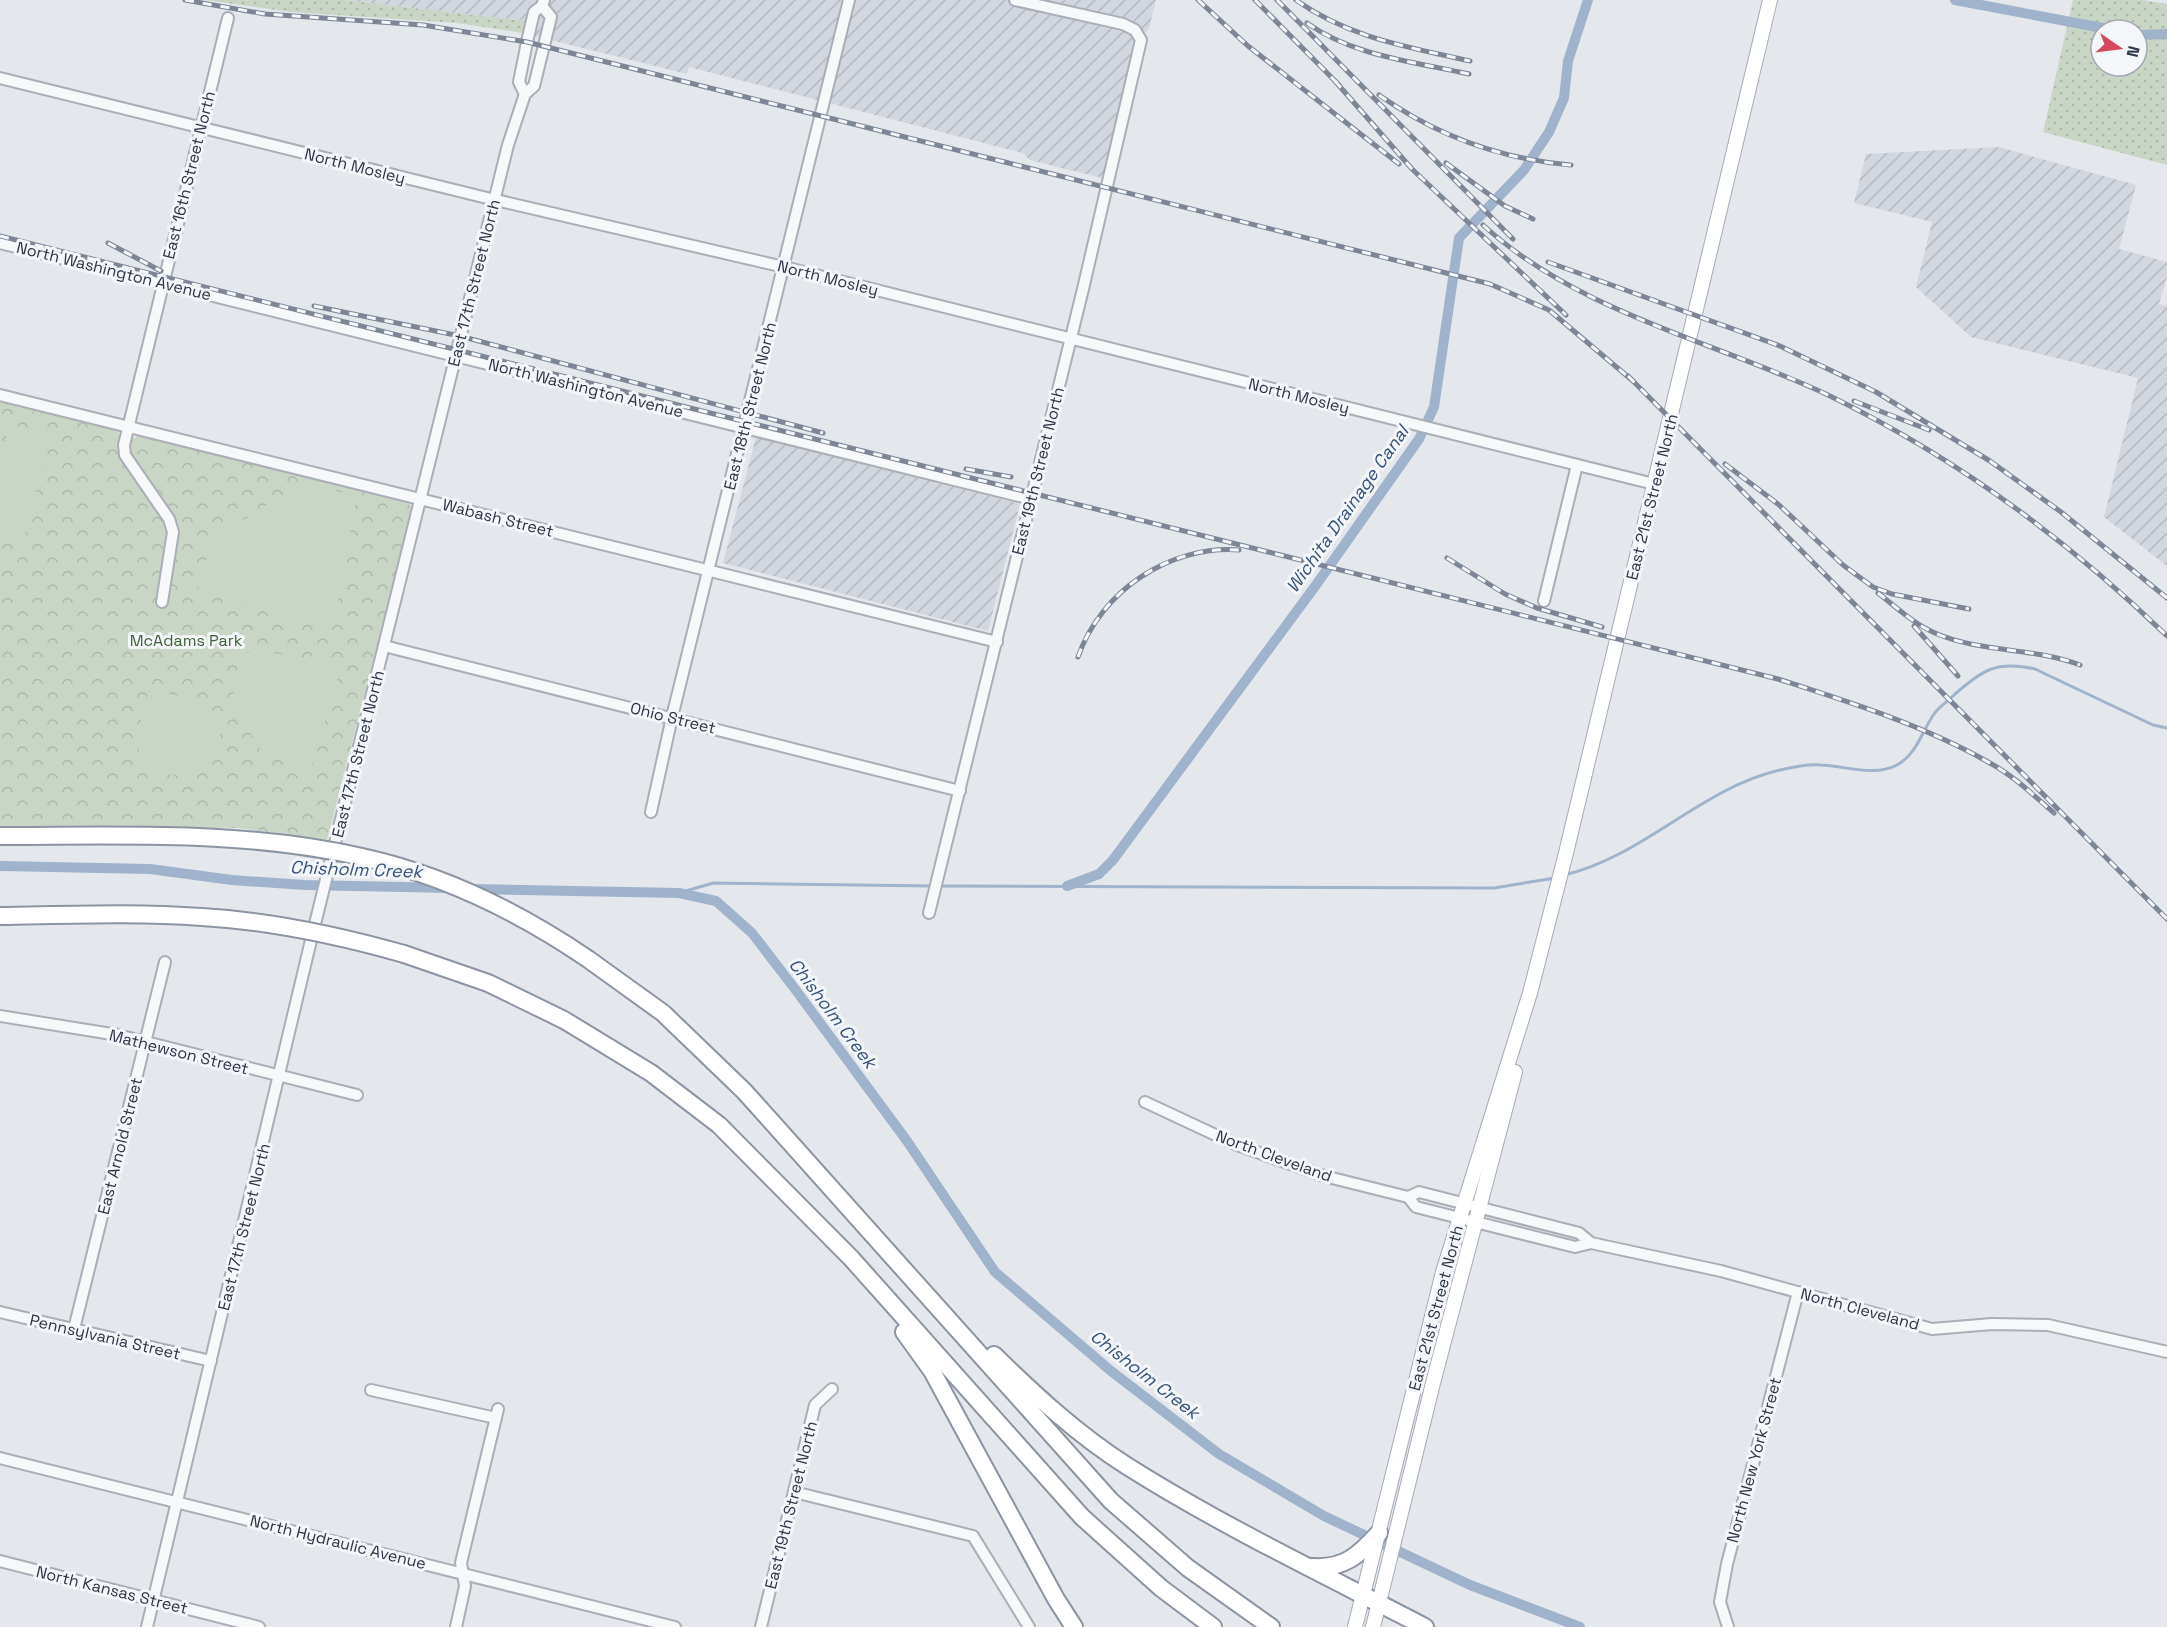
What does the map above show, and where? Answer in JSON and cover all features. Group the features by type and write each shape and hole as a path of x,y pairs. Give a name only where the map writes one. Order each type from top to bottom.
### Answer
{"highway":[{"path":"0,836 227,838 362,857 444,883 495,903 540,927 663,1013 708,1055 744,1091 1112,1502 1188,1568 1271,1627"},
{"path":"0,916 146,915 225,919 310,930 404,954 488,983 526,1000 604,1043 651,1073 720,1125 851,1258 1082,1516 1152,1581 1213,1627"},
{"path":"851,1258 932,1371 1056,1599 1074,1627"},
{"path":"907,1272 1053,1411 1127,1466 1425,1627"},
{"path":"1309,1566 1334,1566 1353,1560 1379,1533"}],"main road":[{"name":"East 21st Street North","path":"1373,1627 1514,1074 1530,993 1566,853 1770,0"},
{"name":"East 21st Street North","path":"1355,1627 1443,1272 1530,993"}],"street":[{"name":"East 18th Street North","path":"651,812 672,717 849,0"},
{"name":"East 19th Street North","path":"929,913 1032,499 1105,188 1139,57 1141,40 1135,30 1123,24 1015,0"},
{"name":"East 17th Street North","path":"147,1627 318,913 456,355 495,200 525,94 534,86 549,25 550,17 543,3 534,12 519,82 525,94"},
{"name":"East 16th Street North","path":"162,602 173,532 169,519 126,455 124,445 228,18"},
{"name":"North Mosley","path":"0,78 495,200 784,267 1654,484"},
{"name":"North Washington Avenue","path":"0,243 1032,499"},
{"name":"Wabash Street","path":"0,396 997,642"},
{"path":"1544,601 1577,465"},
{"name":"Ohio Street","path":"384,646 960,791"},
{"name":"East Arnold Street","path":"74,1329 165,962"},
{"name":"Mathewson Street","path":"0,1016 145,1042 357,1095"},
{"name":"North Cleveland","path":"1145,1102 1237,1145 1324,1176 1408,1197 1416,1207 1475,1222 1575,1246 1592,1243 1721,1271 1932,1329 1992,1324 2048,1325 2167,1352"},
{"name":"North Cleveland","path":"1408,1197 1419,1192 1464,1203 1579,1233 1592,1243"},
{"name":"North New York Street","path":"1728,1627 1720,1602 1727,1564 1798,1292"},
{"name":"Pennsylvania Street","path":"0,1312 211,1362"},
{"name":"East 19th Street North","path":"762,1627 816,1405 832,1389"},
{"path":"371,1390 497,1413 461,1563 465,1586 456,1627"},
{"name":"North Hydraulic Avenue","path":"0,1458 675,1627"},
{"path":"794,1492 973,1536 1029,1627"},
{"name":"North Kansas Street","path":"0,1561 259,1627"}],"shaded area":[{"path":"345,0 1156,0 1149,28 1136,45 1102,178 1030,160 1023,153 689,67 687,74 523,33 525,21"},
{"path":"1999,147 2136,185 2119,249 2167,262 2167,276 2159,304 2167,306 2167,566 2104,517 2138,378 1971,337 1916,287 1932,222 1854,203 1866,154"},
{"path":"756,437 1020,504 988,631 723,563"}],"green space":[{"path":"205,0 345,0 526,21 523,33 457,23 291,12"},
{"path":"2073,0 2142,0 2167,4 2167,165 2043,132"},
{"name":"McAdams Park","path":"0,400 118,430 119,436 135,438 140,435 408,502 412,509 327,840 239,828 0,826"},
{"path":"9,425 50,435 23,542 0,537 0,460"},
{"path":"302,483 357,496 335,614 330,622 324,625 317,624 198,589 213,539"},
{"path":"240,652 304,657 338,671 338,678 308,776 258,747 232,701"},
{"path":"157,690 185,698 224,718 217,745 199,766 172,775 138,768 140,724 148,694"}],"waterway":[{"name":"Wichita Drainage Canal","path":"1067,886 1099,874 1113,860 1316,585 1419,439 1434,407 1459,238 1524,170 1549,132 1564,98 1568,61 1588,0"},
{"name":"Wichita Drainage Canal","path":"1955,0 2089,25"},
{"name":"Wichita Drainage Canal","path":"2149,35 2167,34"},
{"path":"1564,875 1620,854 1724,791 1751,779 1806,765 1870,771 1897,765 1910,755 1938,709 1973,679 1991,669 2010,666 2035,669 2153,725 2167,728"},
{"name":"Chisholm Creek","path":"0,866 150,869 232,880 305,885 449,888"},
{"path":"938,886 1494,888 1555,878"},
{"path":"679,893 713,883 932,886"},
{"name":"Chisholm Creek","path":"470,889 679,893 716,901 752,933 795,989 907,1141 995,1272 1111,1371 1219,1454 1324,1516 1470,1585 1580,1627"}],"railway":[{"path":"185,0 265,14 423,25 527,42 1490,284 1549,310 1633,381"},
{"path":"1198,0 1248,46 1399,164"},
{"path":"1255,0 1339,85"},
{"path":"1277,0 1513,239"},
{"path":"1296,0 1337,24 1380,40 1470,61"},
{"path":"1307,23 1325,34 1364,50 1469,74"},
{"path":"1335,81 1412,169 1566,315"},
{"path":"1379,95 1423,122 1470,143 1519,157 1571,165"},
{"path":"1446,163 1505,206 1533,219"},
{"path":"1483,225 1521,255 1561,281 1604,303 1828,395 1920,445 1964,472 2049,533 2129,600 2167,636"},
{"path":"0,236 1778,679 1885,715 1963,749 2006,773 2054,813"},
{"path":"108,243 161,271"},
{"path":"1548,262 1780,346 1876,392 1990,461 2061,512 2167,598"},
{"path":"314,306 460,336 823,433"},
{"path":"1628,376 2167,919"},
{"path":"1854,401 1929,430"},
{"path":"1725,464 1778,504 1843,565 1873,587 1892,594 1969,609"},
{"path":"966,469 1011,477"},
{"path":"1078,657 1089,633 1103,612 1141,577 1163,564 1188,555 1213,550 1239,550"},
{"path":"1447,558 1505,594 1537,608 1602,627"},
{"path":"1878,593 1905,615 1935,633 1970,644 2044,655 2080,665"},
{"path":"1914,626 1958,676"}]}
